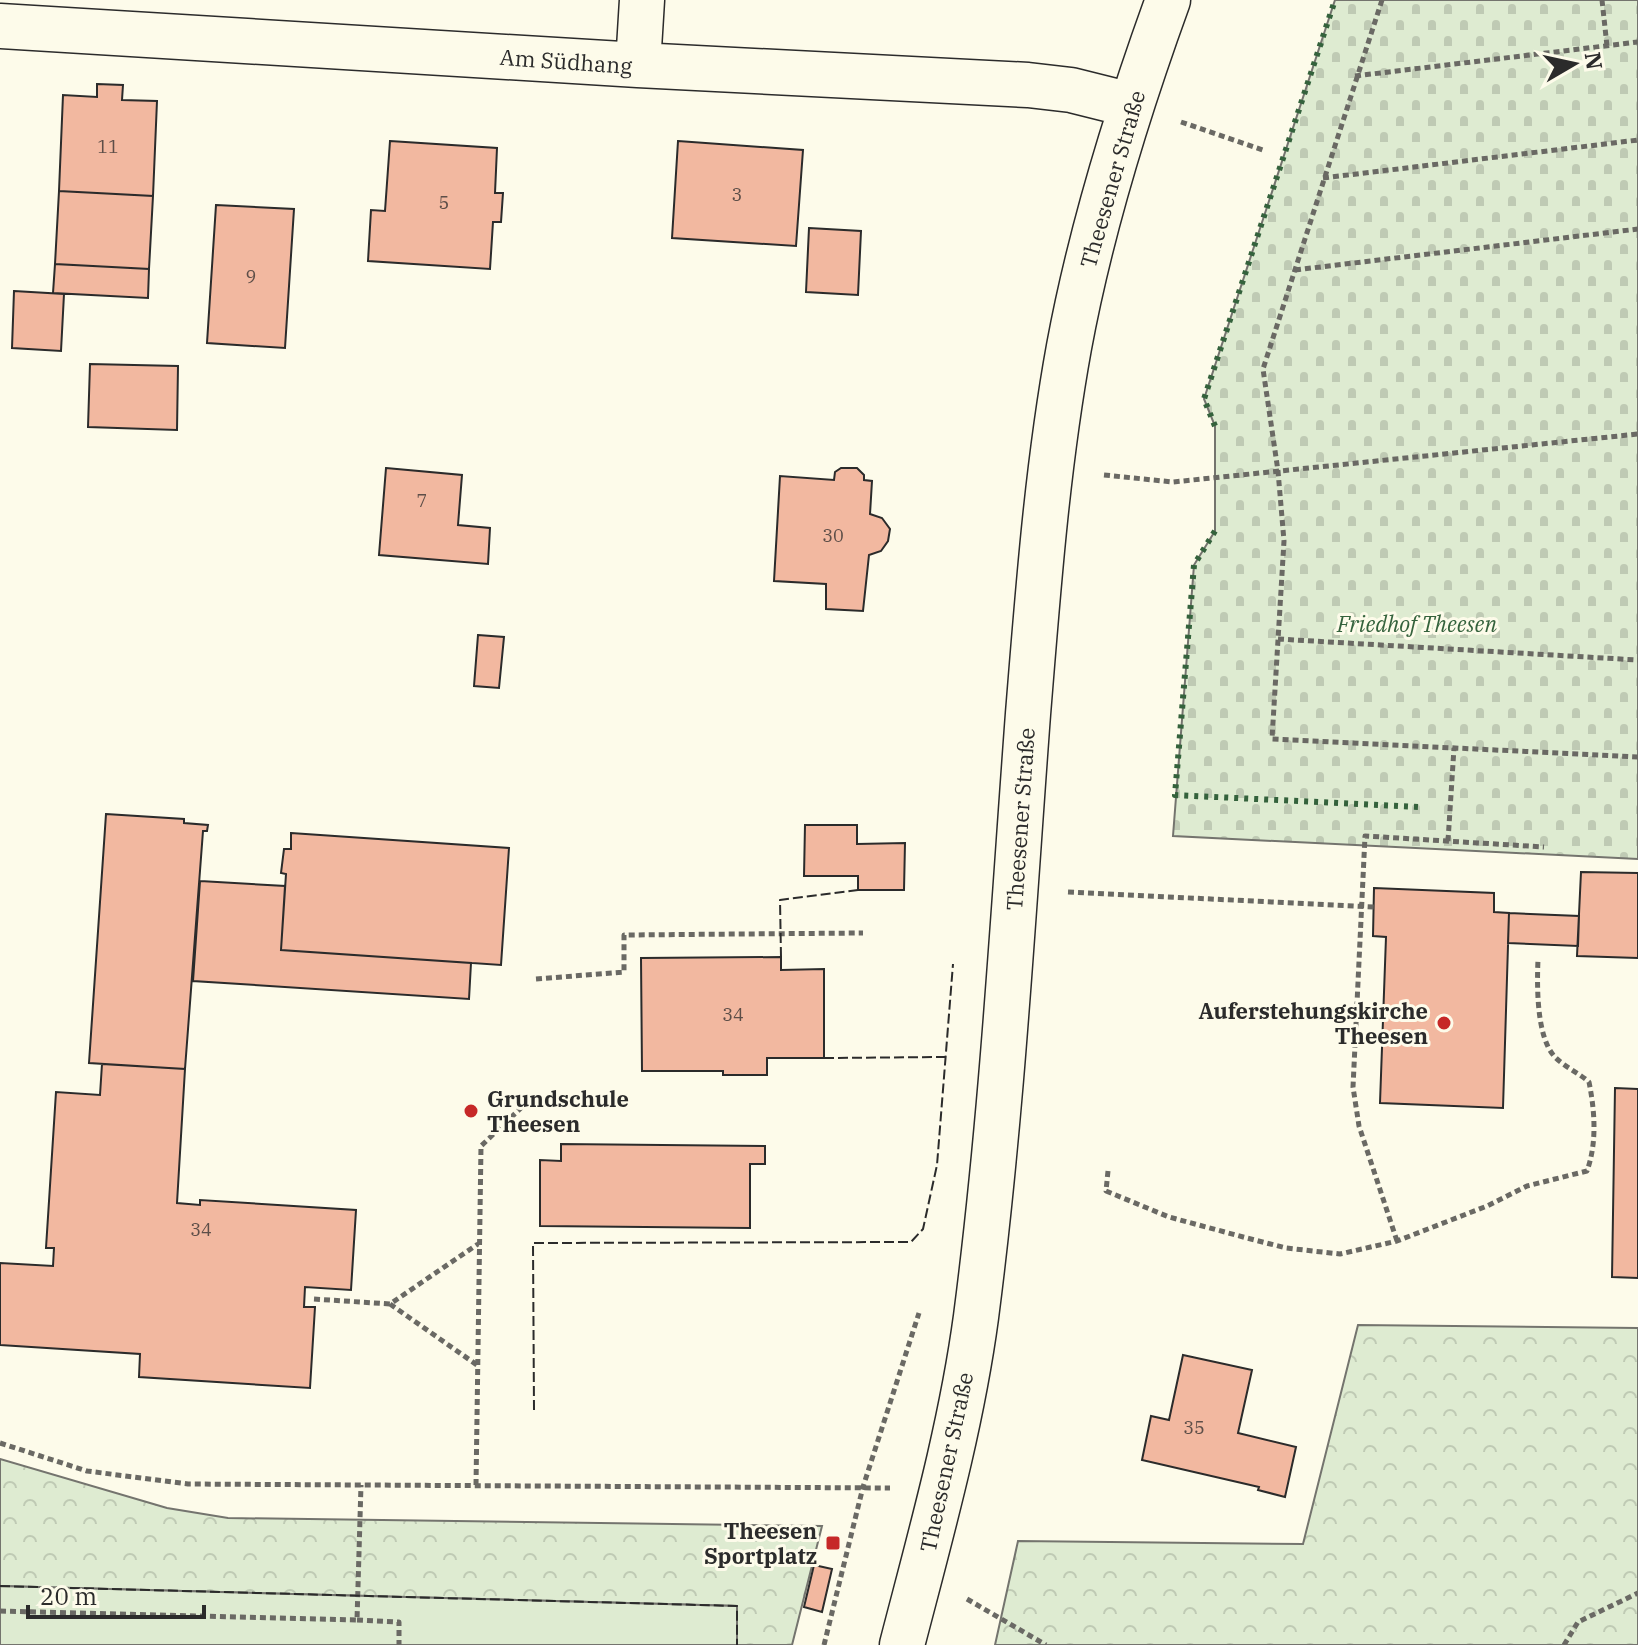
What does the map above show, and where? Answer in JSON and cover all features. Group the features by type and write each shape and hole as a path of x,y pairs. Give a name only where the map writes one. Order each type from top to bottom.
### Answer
{"street":[{"path":"638,65 642,0"},
{"name":"Theesener Straße","path":"902,1645 942,1490 981,1278 994,1163 1042,542 1069,347 1093,235 1131,105 1168,0"},
{"name":"Am Südhang","path":"0,26 1028,85 1071,90 1131,105"}],"path":[{"path":"1382,0 1263,369 1278,471 1284,541 1272,739 1638,757"},
{"path":"1602,0 1607,46"},
{"path":"1355,76 1638,42"},
{"path":"1131,105 1263,150"},
{"path":"1323,178 1638,140"},
{"path":"1295,270 1638,229"},
{"path":"1051,470 1173,482 1638,434"},
{"path":"1278,639 1638,660"},
{"path":"1448,841 1454,748"},
{"path":"1397,1241 1359,1126 1353,1087 1365,836 1544,847"},
{"path":"1015,889 1374,907"},
{"path":"536,979 624,972 624,935 863,933"},
{"path":"1108,1171 1106,1191 1169,1217 1286,1248 1340,1254 1397,1241 1487,1206 1527,1186 1587,1171 1594,1152 1594,1104 1589,1082 1554,1056 1543,1030 1537,986 1538,959"},
{"path":"476,1485 481,1146 523,1106"},
{"path":"390,1304 479,1243"},
{"path":"314,1299 390,1304 478,1366"},
{"path":"824,1645 863,1487 920,1309"},
{"path":"0,1443 87,1471 188,1484 942,1490"},
{"path":"357,1620 361,1485"},
{"path":"921,1571 1046,1645"},
{"path":"1564,1645 1578,1622 1638,1593"},
{"path":"0,1611 399,1622 399,1645"}],"green space":[{"name":"Friedhof Theesen","path":"1335,0 1638,0 1638,859 1173,836 1194,565 1215,531 1215,426 1204,399"},
{"path":"1358,1325 1638,1328 1638,1645 995,1645 1018,1541 1303,1544"},
{"path":"0,1459 167,1508 228,1518 822,1526 792,1645 737,1645 737,1606 0,1586"},
{"path":"0,1586 737,1606 737,1645 0,1645"}],"building":[{"path":"97,84 123,85 122,100 157,101 153,196 59,191 63,95 97,97"},
{"path":"390,141 497,148 495,193 503,193 501,222 493,222 490,269 368,261 371,210 385,211"},
{"path":"678,141 803,150 796,246 672,238"},
{"path":"59,191 153,196 149,269 55,264"},
{"path":"216,205 294,209 285,348 207,343"},
{"path":"809,228 861,231 858,295 806,292"},
{"path":"55,264 149,269 148,298 53,293"},
{"path":"14,291 64,294 61,351 12,348"},
{"path":"90,364 178,366 177,430 88,427"},
{"path":"386,468 462,475 458,525 490,528 488,564 379,555"},
{"path":"841,468 857,468 864,475 864,480 872,481 870,514 882,518 890,529 888,541 881,551 869,555 863,611 826,609 826,584 774,581 780,476 834,480 835,472"},
{"path":"478,635 504,637 499,688 474,686"},
{"path":"106,814 184,819 184,823 208,825 207,831 203,831 185,1069 89,1063"},
{"path":"805,825 857,825 857,844 905,843 904,890 858,890 858,876 804,876"},
{"path":"291,833 509,848 501,965 281,950 286,874 281,873 284,849 291,849"},
{"path":"1581,872 1638,873 1638,958 1577,956"},
{"path":"200,881 285,886 281,950 471,963 469,999 193,981"},
{"name":"Auferstehungskirche Theesen","path":"1374,888 1494,893 1494,912 1509,913 1503,1108 1380,1103 1386,937 1373,936"},
{"path":"1509,913 1579,916 1578,946 1508,943"},
{"path":"781,957 781,970 824,969 824,1058 767,1058 767,1075 723,1075 723,1071 642,1071 641,958"},
{"path":"102,1064 185,1069 177,1203 200,1205 200,1200 356,1210 351,1290 305,1287 304,1307 315,1307 310,1388 139,1377 140,1354 0,1345 0,1263 53,1266 54,1248 46,1248 56,1092 100,1095"},
{"path":"1615,1088 1638,1089 1638,1278 1612,1277"},
{"path":"561,1144 765,1146 765,1164 750,1164 750,1228 540,1226 540,1160 561,1161"},
{"path":"1183,1355 1252,1370 1238,1433 1296,1447 1285,1497 1258,1490 1259,1487 1142,1460 1151,1416 1169,1420"},
{"path":"814,1565 832,1569 822,1612 804,1607"}],"hedge":[{"path":"1215,426 1204,399 1335,0"},
{"path":"1215,531 1194,565 1175,795 1419,807"}],"fence":[{"path":"781,957 780,900 858,890"},
{"path":"534,1410 533,1243 911,1242 923,1229 937,1165 953,964"},
{"path":"824,1058 947,1057"},
{"path":"0,1586 737,1606 737,1645"}],"place":[{"name":"Auferstehungskirche Theesen","path":"1444,1023"},
{"name":"Grundschule Theesen","path":"471,1111"},
{"name":"Theesen Sportplatz","path":"833,1543"}]}
